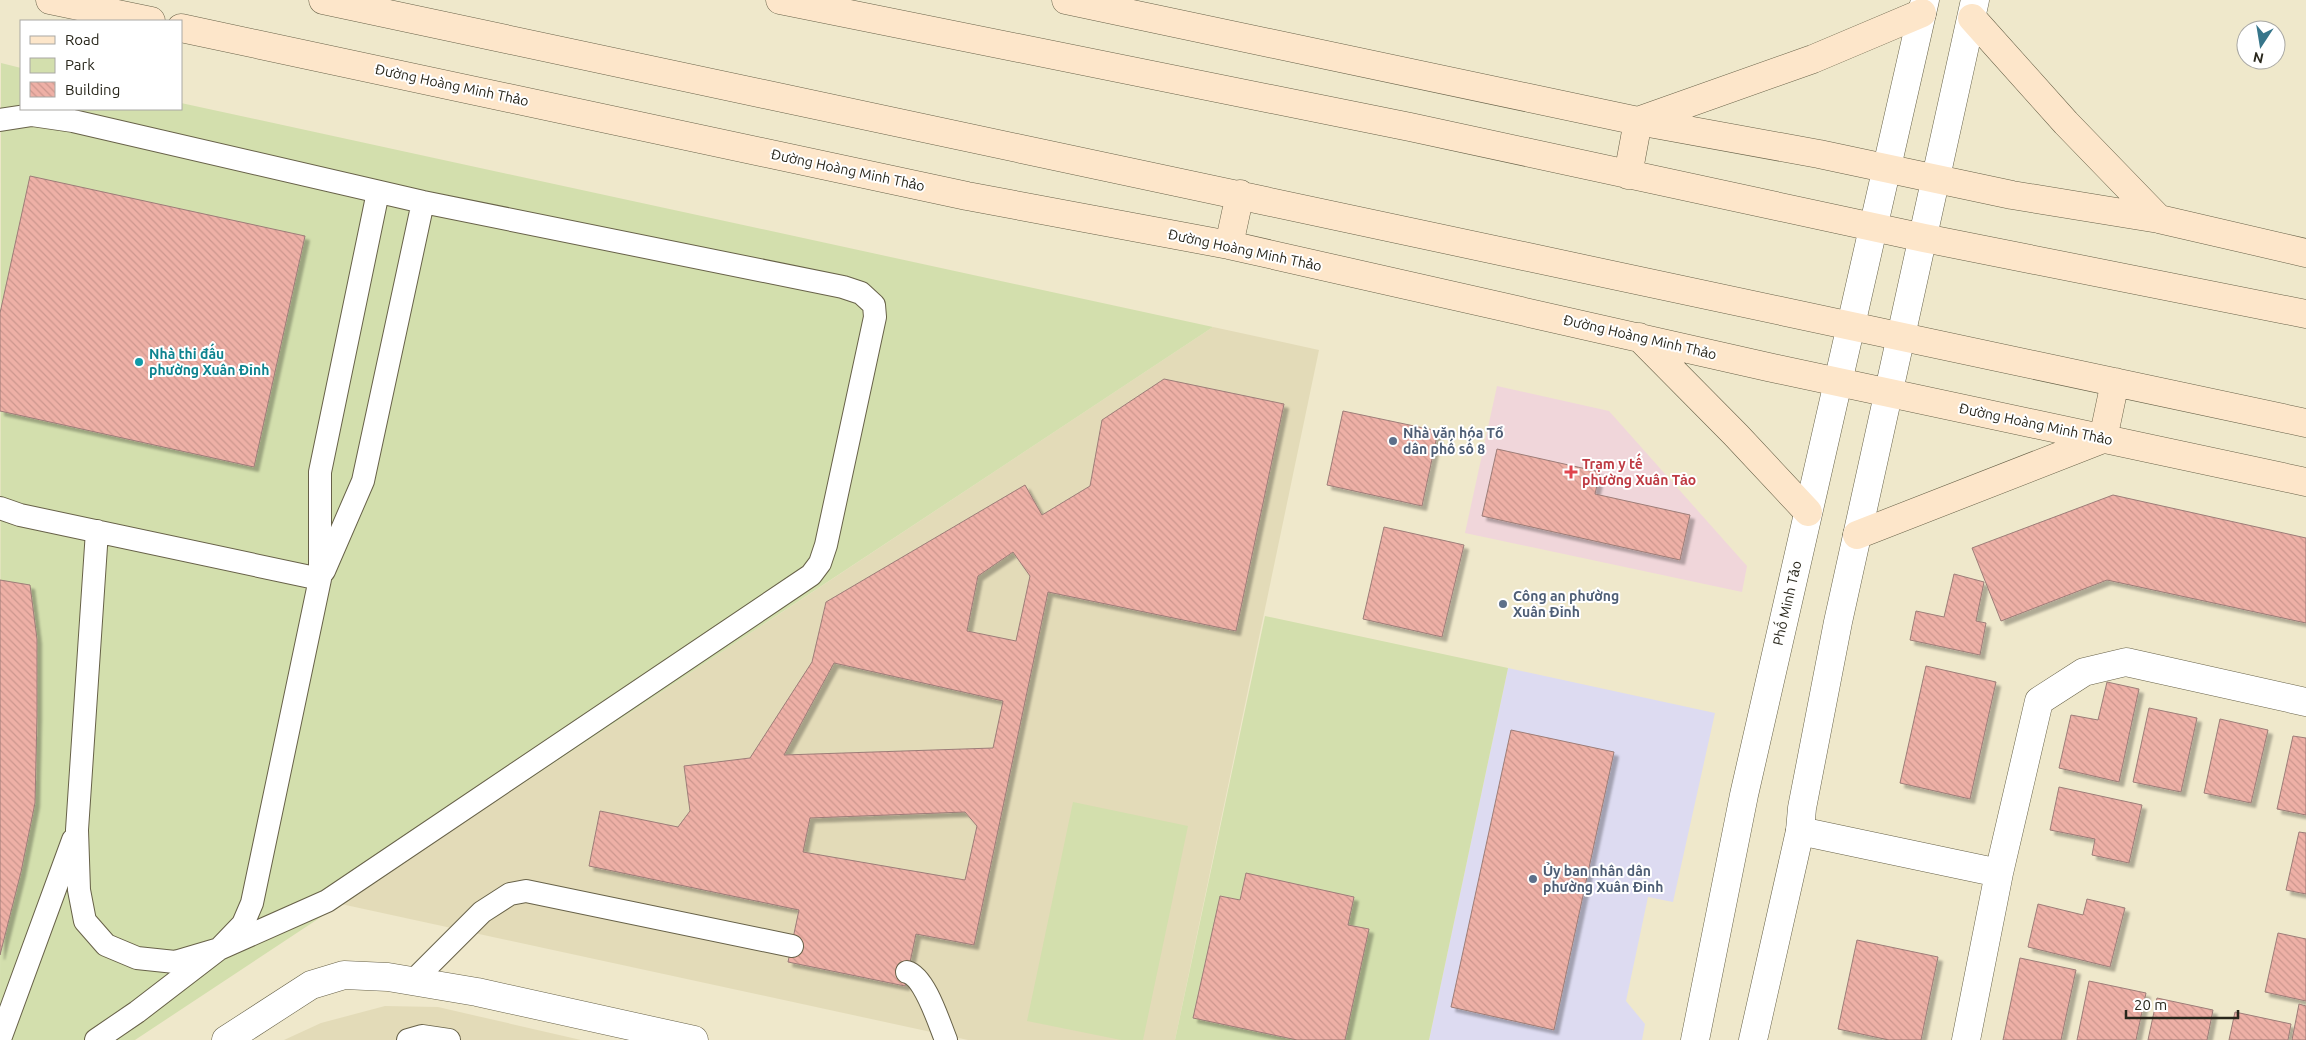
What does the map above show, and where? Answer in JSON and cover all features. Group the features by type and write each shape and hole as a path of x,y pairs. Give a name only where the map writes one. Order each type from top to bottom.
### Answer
{"main road":[{"path":"50,0 146,20"},
{"path":"323,0 2306,422"},
{"path":"780,0 1400,126 1924,238 2306,314"},
{"path":"1066,0 1638,121 1886,168 2012,195 2159,219 2306,254"},
{"path":"1638,121 1813,59 1924,6"},
{"path":"1974,9 2066,123 2159,219"},
{"name":"Đường Hoàng Minh Thảo","path":"182,28 967,196 1229,245 1639,337 2306,482"},
{"path":"1628,175 1638,121"},
{"path":"1229,245 1240,194"},
{"path":"1639,337 1736,435 1808,512"},
{"path":"1857,535 2103,439 2115,382"}],"street":[{"name":"Phố Minh Tảo","path":"1695,1040 1744,795 1924,6"},
{"path":"1753,1040 1800,831 1802,808 1857,535 1974,9"},
{"path":"1966,1040 1999,873 2039,701 2084,672 2126,662 2306,702"},
{"path":"1800,831 1999,873"},
{"path":"226,1040 311,985 344,975 388,977 477,992 623,1032 694,1040"}],"lane":[{"path":"0,120 32,115 73,121 424,202 843,287 861,293 874,305 875,317 826,545 820,562 811,575 335,896 219,949 175,962 137,958 106,945 85,921 79,890 77,830 97,530"},
{"path":"96,1040 137,1012 219,949 243,924 252,903 320,578 320,472 378,192"},
{"path":"320,578 363,481 424,202"},
{"path":"0,508 20,515 320,578"},
{"path":"0,1039 77,830"},
{"path":"413,981 482,912 510,894 526,891 792,946"},
{"path":"908,972 914,974 923,986 946,1040"},
{"path":"408,1040 422,1036 449,1040"}],"shaded area":[{"path":"1213,327 1319,350 1175,1040 968,1040 341,904"},
{"name":"Trạm y tế phường Xuân Tảo","path":"1497,386 1609,411 1747,566 1742,592 1465,533"},
{"path":"1508,668 1715,713 1673,902 1648,897 1626,1001 1645,1024 1642,1040 1429,1040"},
{"path":"385,1006 438,1007 581,1040 284,1040 321,1023"}],"green space":[{"path":"1,63 20,68 20,110 182,110 182,103 1213,327 135,1040 0,1040"},
{"path":"1265,616 1508,668 1429,1040 1175,1040"},
{"path":"1073,802 1188,826 1143,1040 1121,1040 1027,1021"}],"building":[{"name":"Nhà thi đấu phường Xuân Đỉnh","path":"30,176 305,236 254,467 0,411 0,313"},
{"path":"1164,379 1284,404 1236,631 1048,592 974,945 916,934 905,986 788,962 799,910 589,866 600,811 678,827 690,811 684,766 750,758 812,662 826,602 1025,485 1042,515 1090,486 1102,420","holes":["1013,552 1030,576 1016,641 967,631 978,576","834,663 1003,701 993,748 784,755","965,812 977,826 965,880 803,852 810,818"]},
{"path":"1343,411 1438,431 1422,506 1327,485"},
{"path":"1497,449 1600,472 1595,494 1690,515 1680,560 1482,516"},
{"path":"2113,495 2306,538 2306,623 2107,580 2001,621 1972,548"},
{"path":"1384,527 1464,545 1442,637 1363,619"},
{"path":"1954,574 1984,582 1976,621 1986,623 1980,655 1910,640 1916,611 1944,617"},
{"path":"0,580 30,585 37,639 37,716 35,803 21,872 0,955"},
{"path":"1926,666 1996,682 1970,799 1900,783"},
{"path":"2107,682 2139,689 2119,782 2059,768 2071,715 2098,720"},
{"path":"2149,708 2197,718 2181,792 2133,782"},
{"path":"2220,719 2268,730 2251,803 2204,793"},
{"name":"Ủy ban nhân dân phường Xuân Đỉnh","path":"1511,730 1614,752 1554,1030 1451,1007"},
{"path":"2293,736 2306,738 2306,815 2277,809"},
{"path":"2059,787 2142,805 2129,863 2092,855 2095,839 2050,830"},
{"path":"2299,832 2306,833 2306,894 2286,890"},
{"path":"1246,873 1354,897 1348,925 1369,929 1345,1040 1297,1040 1193,1018 1220,896 1240,900"},
{"path":"2087,899 2125,908 2110,967 2028,947 2038,904 2083,915"},
{"path":"2278,933 2306,939 2306,1001 2265,992"},
{"path":"1857,940 1938,957 1921,1040 1889,1040 1838,1029"},
{"path":"2020,958 2076,970 2061,1040 2003,1040"},
{"path":"2089,981 2146,993 2136,1040 2077,1040"},
{"path":"2157,998 2213,1010 2207,1040 2148,1040"},
{"path":"2299,1004 2306,1006 2306,1040 2292,1040"},
{"path":"2235,1012 2291,1024 2288,1040 2229,1040"}],"place":[{"name":"Nhà thi đấu phường Xuân Đỉnh","path":"139,362"},
{"name":"Nhà văn hóa Tổ dân phố số 8","path":"1393,441"},
{"name":"Trạm y tế phường Xuân Tảo","path":"1571,472"},
{"name":"Công an phường Xuân Đỉnh","path":"1503,604"},
{"name":"Ủy ban nhân dân phường Xuân Đỉnh","path":"1533,879"}]}
